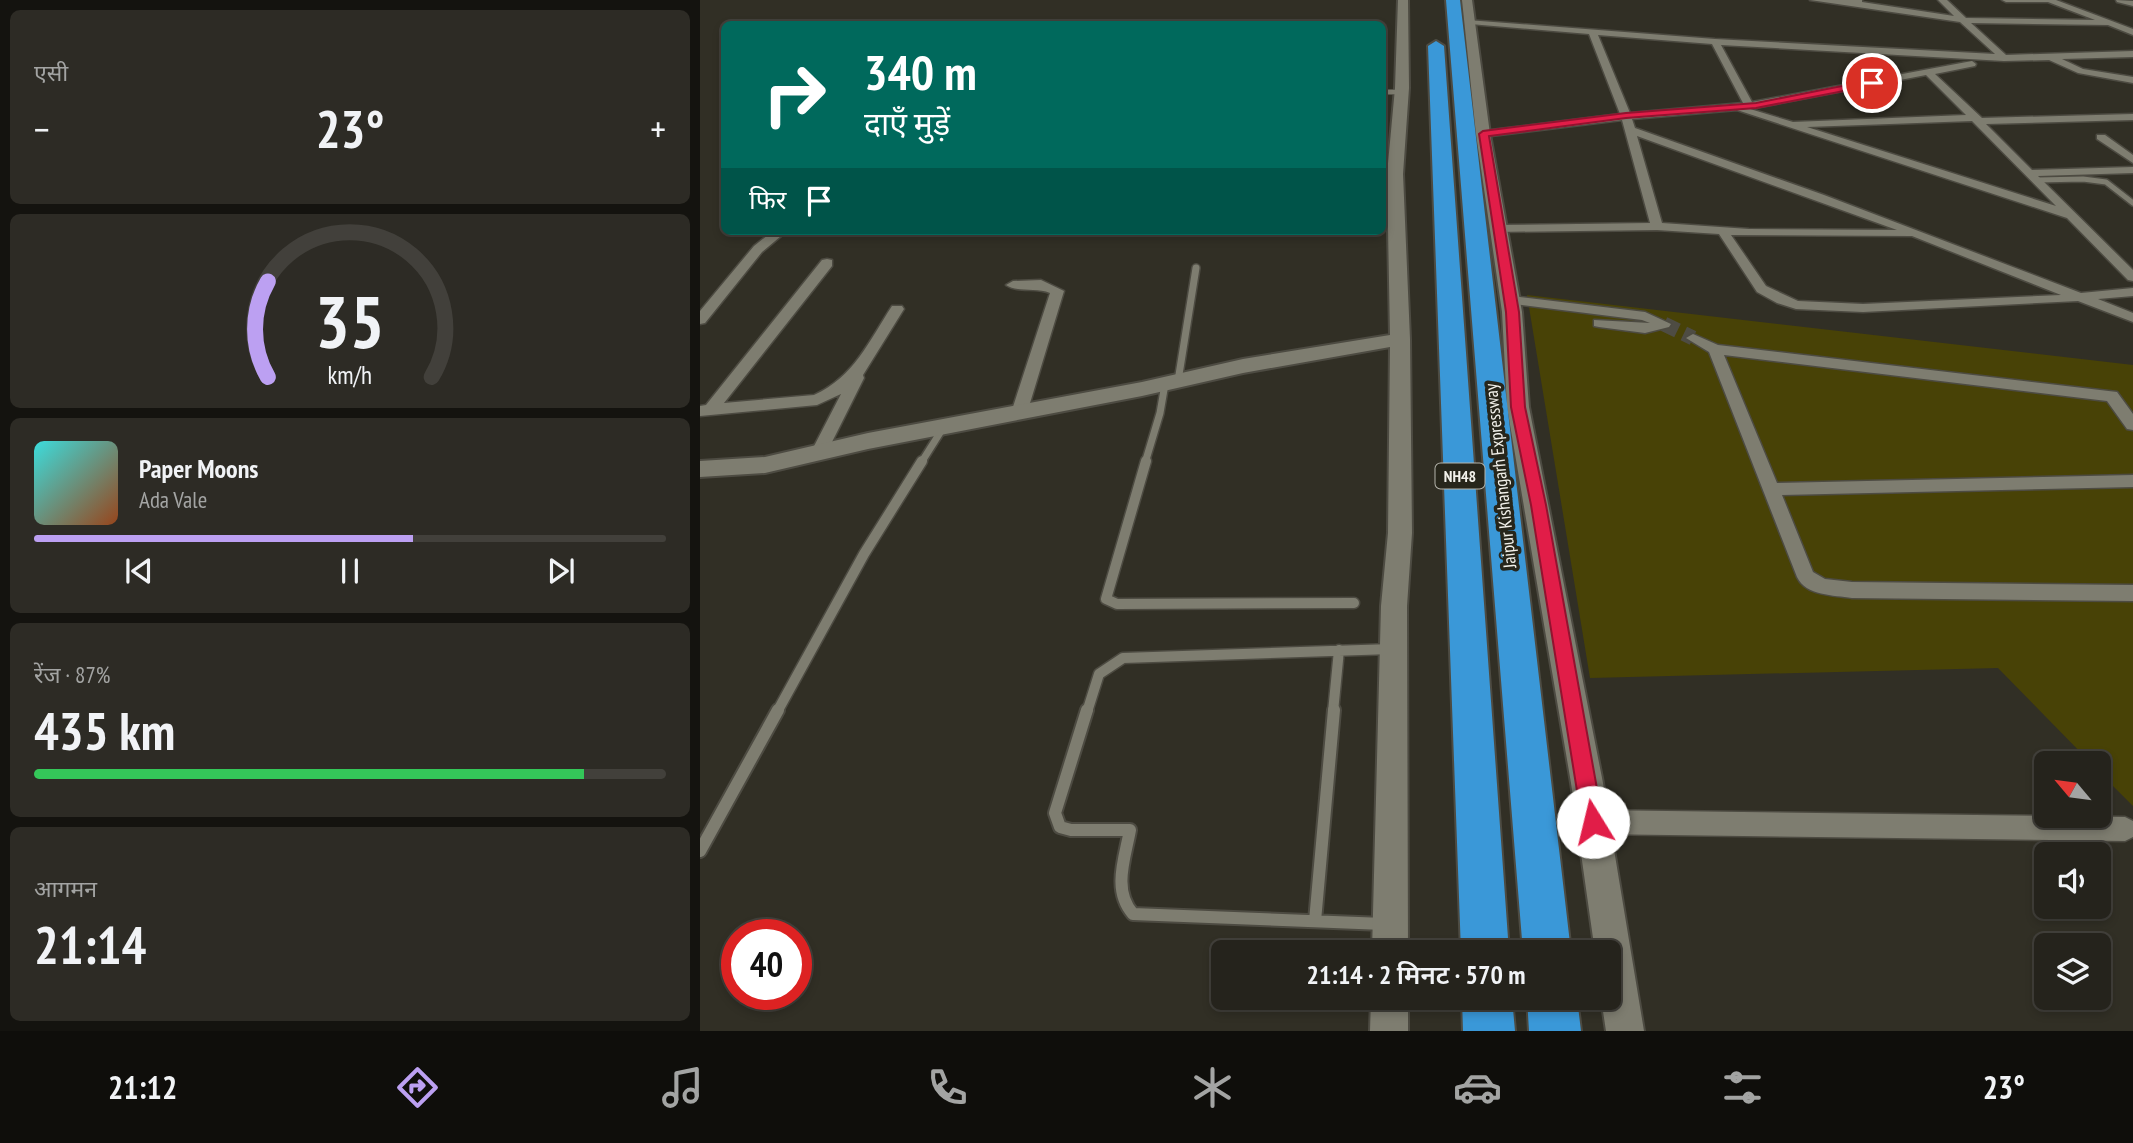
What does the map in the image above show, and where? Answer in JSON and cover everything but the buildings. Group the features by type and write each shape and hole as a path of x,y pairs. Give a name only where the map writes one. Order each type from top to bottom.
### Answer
{"highway":[{"name":"Jaipur Kishangarh Expressway","path":"1434,0 1484,940"},
{"name":"Jaipur Kishangarh Expressway","path":"1453,0 1546,940"},
{"path":"1488,1010 1489,1031"},
{"path":"1553,1010 1555,1031"}],"street":[{"path":"1390,940 1394,606 1400,533 1400,339 1389,174 1392,92 1404,0"},
{"path":"1814,0 1966,20 2110,23"},
{"path":"1850,3 1860,0"},
{"path":"1910,0 1925,14"},
{"path":"1942,0 2004,58"},
{"path":"2006,0 2050,0 2133,32"},
{"path":"2120,0 2133,4"},
{"path":"1625,1031 1593,822 1538,505 1518,407 1511,306 1483,134 1469,11 1593,33 2020,58"},
{"path":"1593,33 1626,116 1657,226"},
{"path":"1715,42 1749,106"},
{"path":"1906,53 2035,176 2133,277"},
{"path":"1483,134 1626,116 1736,108 1968,64 2049,56 2133,55"},
{"path":"2049,56 2081,71 2133,80"},
{"path":"1776,102 1798,124"},
{"path":"1736,108 2074,216"},
{"path":"1783,125 2133,117"},
{"path":"1630,130 1719,159 1922,234 2133,318"},
{"path":"2101,137 2133,160"},
{"path":"2035,176 2133,170"},
{"path":"1498,229 1657,226 1749,233 1922,234"},
{"path":"1722,230 1760,287 1769,295 1790,303 1842,309 1965,306 2133,292"},
{"path":"700,320 758,248 776,235"},
{"path":"705,411 827,263"},
{"path":"1013,285 1041,284 1057,291 1019,413"},
{"path":"1511,306 1645,316 1664,324 1645,329 1511,306"},
{"path":"819,452 860,372 897,309"},
{"path":"1693,338 1715,349 2112,396 2133,425"},
{"path":"700,469 765,465 1243,366 1400,339"},
{"path":"1715,349 1806,577 1821,586 1852,590 2133,593"},
{"path":"705,411 817,400 829,396 860,372"},
{"path":"1771,489 2133,481"},
{"path":"1593,822 2124,829"},
{"path":"1390,1010 1390,1031"}],"lane":[{"path":"2035,176 2106,182 2133,203"},
{"path":"1196,268 1171,383 1106,599 1117,604 1354,603"},
{"path":"700,851 864,554 943,427"},
{"path":"1390,924 1133,914 1123,906 1120,890 1130,830 1071,830 1060,827 1055,813 1099,674 1109,664 1123,658 1394,649"},
{"path":"1315,921 1339,650"}],"shaded area":[{"path":"1527,295 2133,365 2133,806 2111,784 2111,751 2079,751 1998,668 1590,678"}],"tunnel":[{"path":"1664,324 1693,338"}],"route":[{"path":"1593,822 1538,505 1518,407 1512,312 1483,134 1645,114 1736,108 1872,83"}]}
